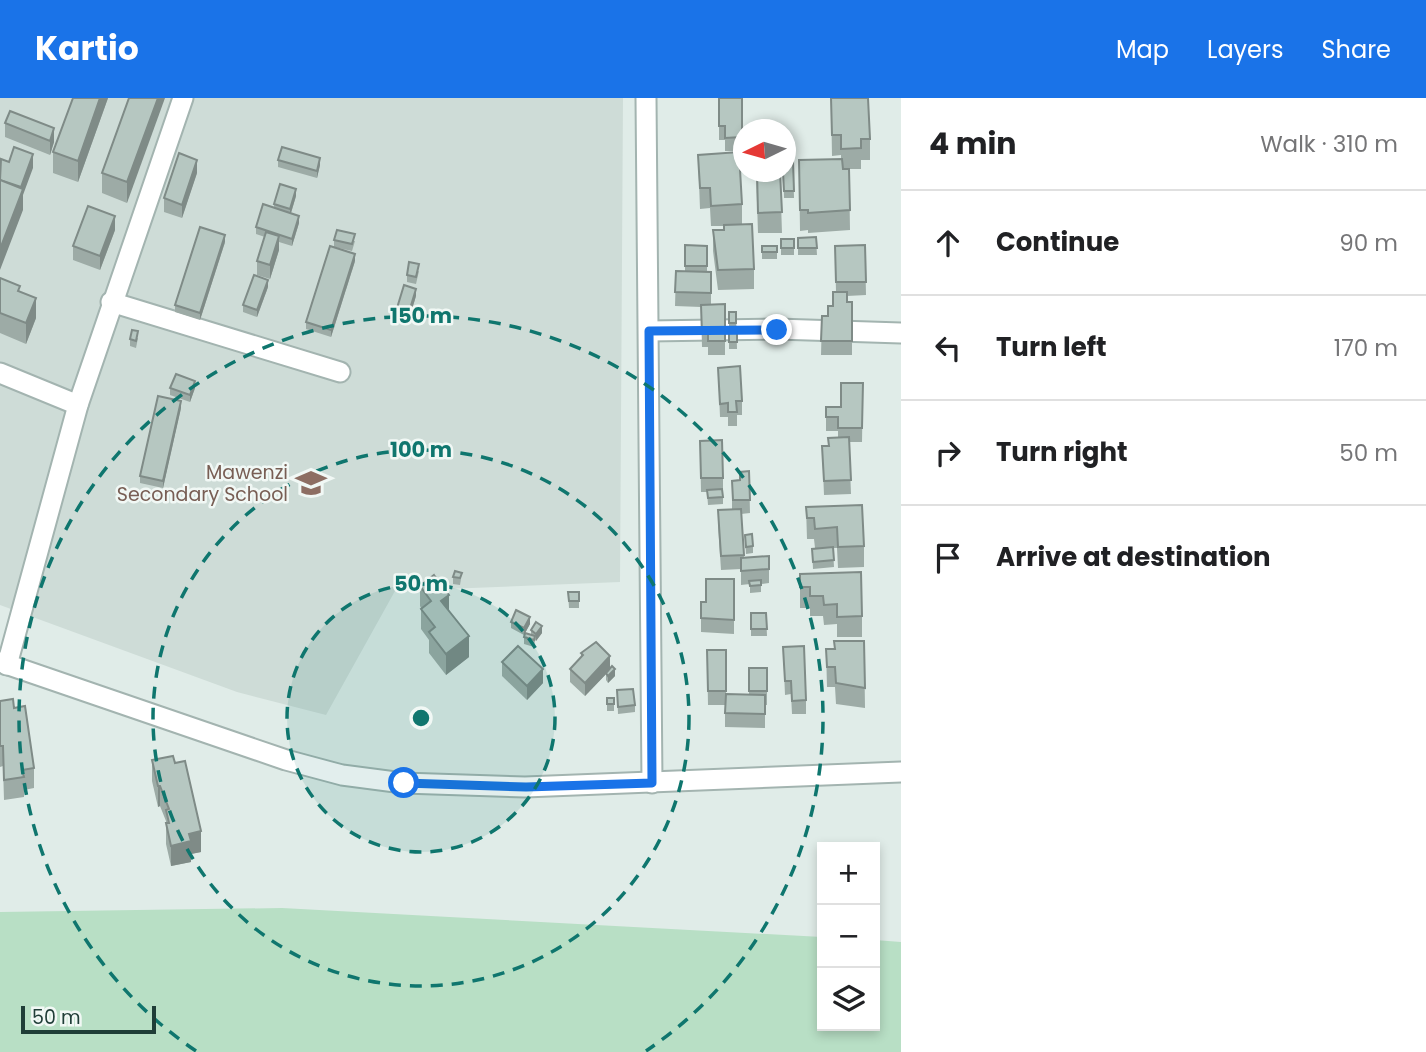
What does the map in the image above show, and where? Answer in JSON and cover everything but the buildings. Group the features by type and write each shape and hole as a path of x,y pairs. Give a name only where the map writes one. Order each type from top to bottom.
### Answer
{"street":[{"path":"183,98 111,302 78,405 4,664 286,760 342,775 404,783 526,787 901,772"},
{"path":"646,98 652,783"},
{"path":"111,302 340,372"},
{"path":"649,331 901,333"},
{"path":"0,373 78,405"}],"shaded area":[{"name":"Mawenzi Secondary School","path":"0,98 623,98 620,582 395,591 326,715 237,692 0,605"}],"green space":[{"path":"282,908 817,937 817,1031 880,1031 880,940 901,942 901,1052 0,1052 0,912"}],"place":[{"name":"Mawenzi Secondary School","path":"311,483"}],"route":[{"path":"404,783 526,787 652,783 649,331 777,330"}]}
